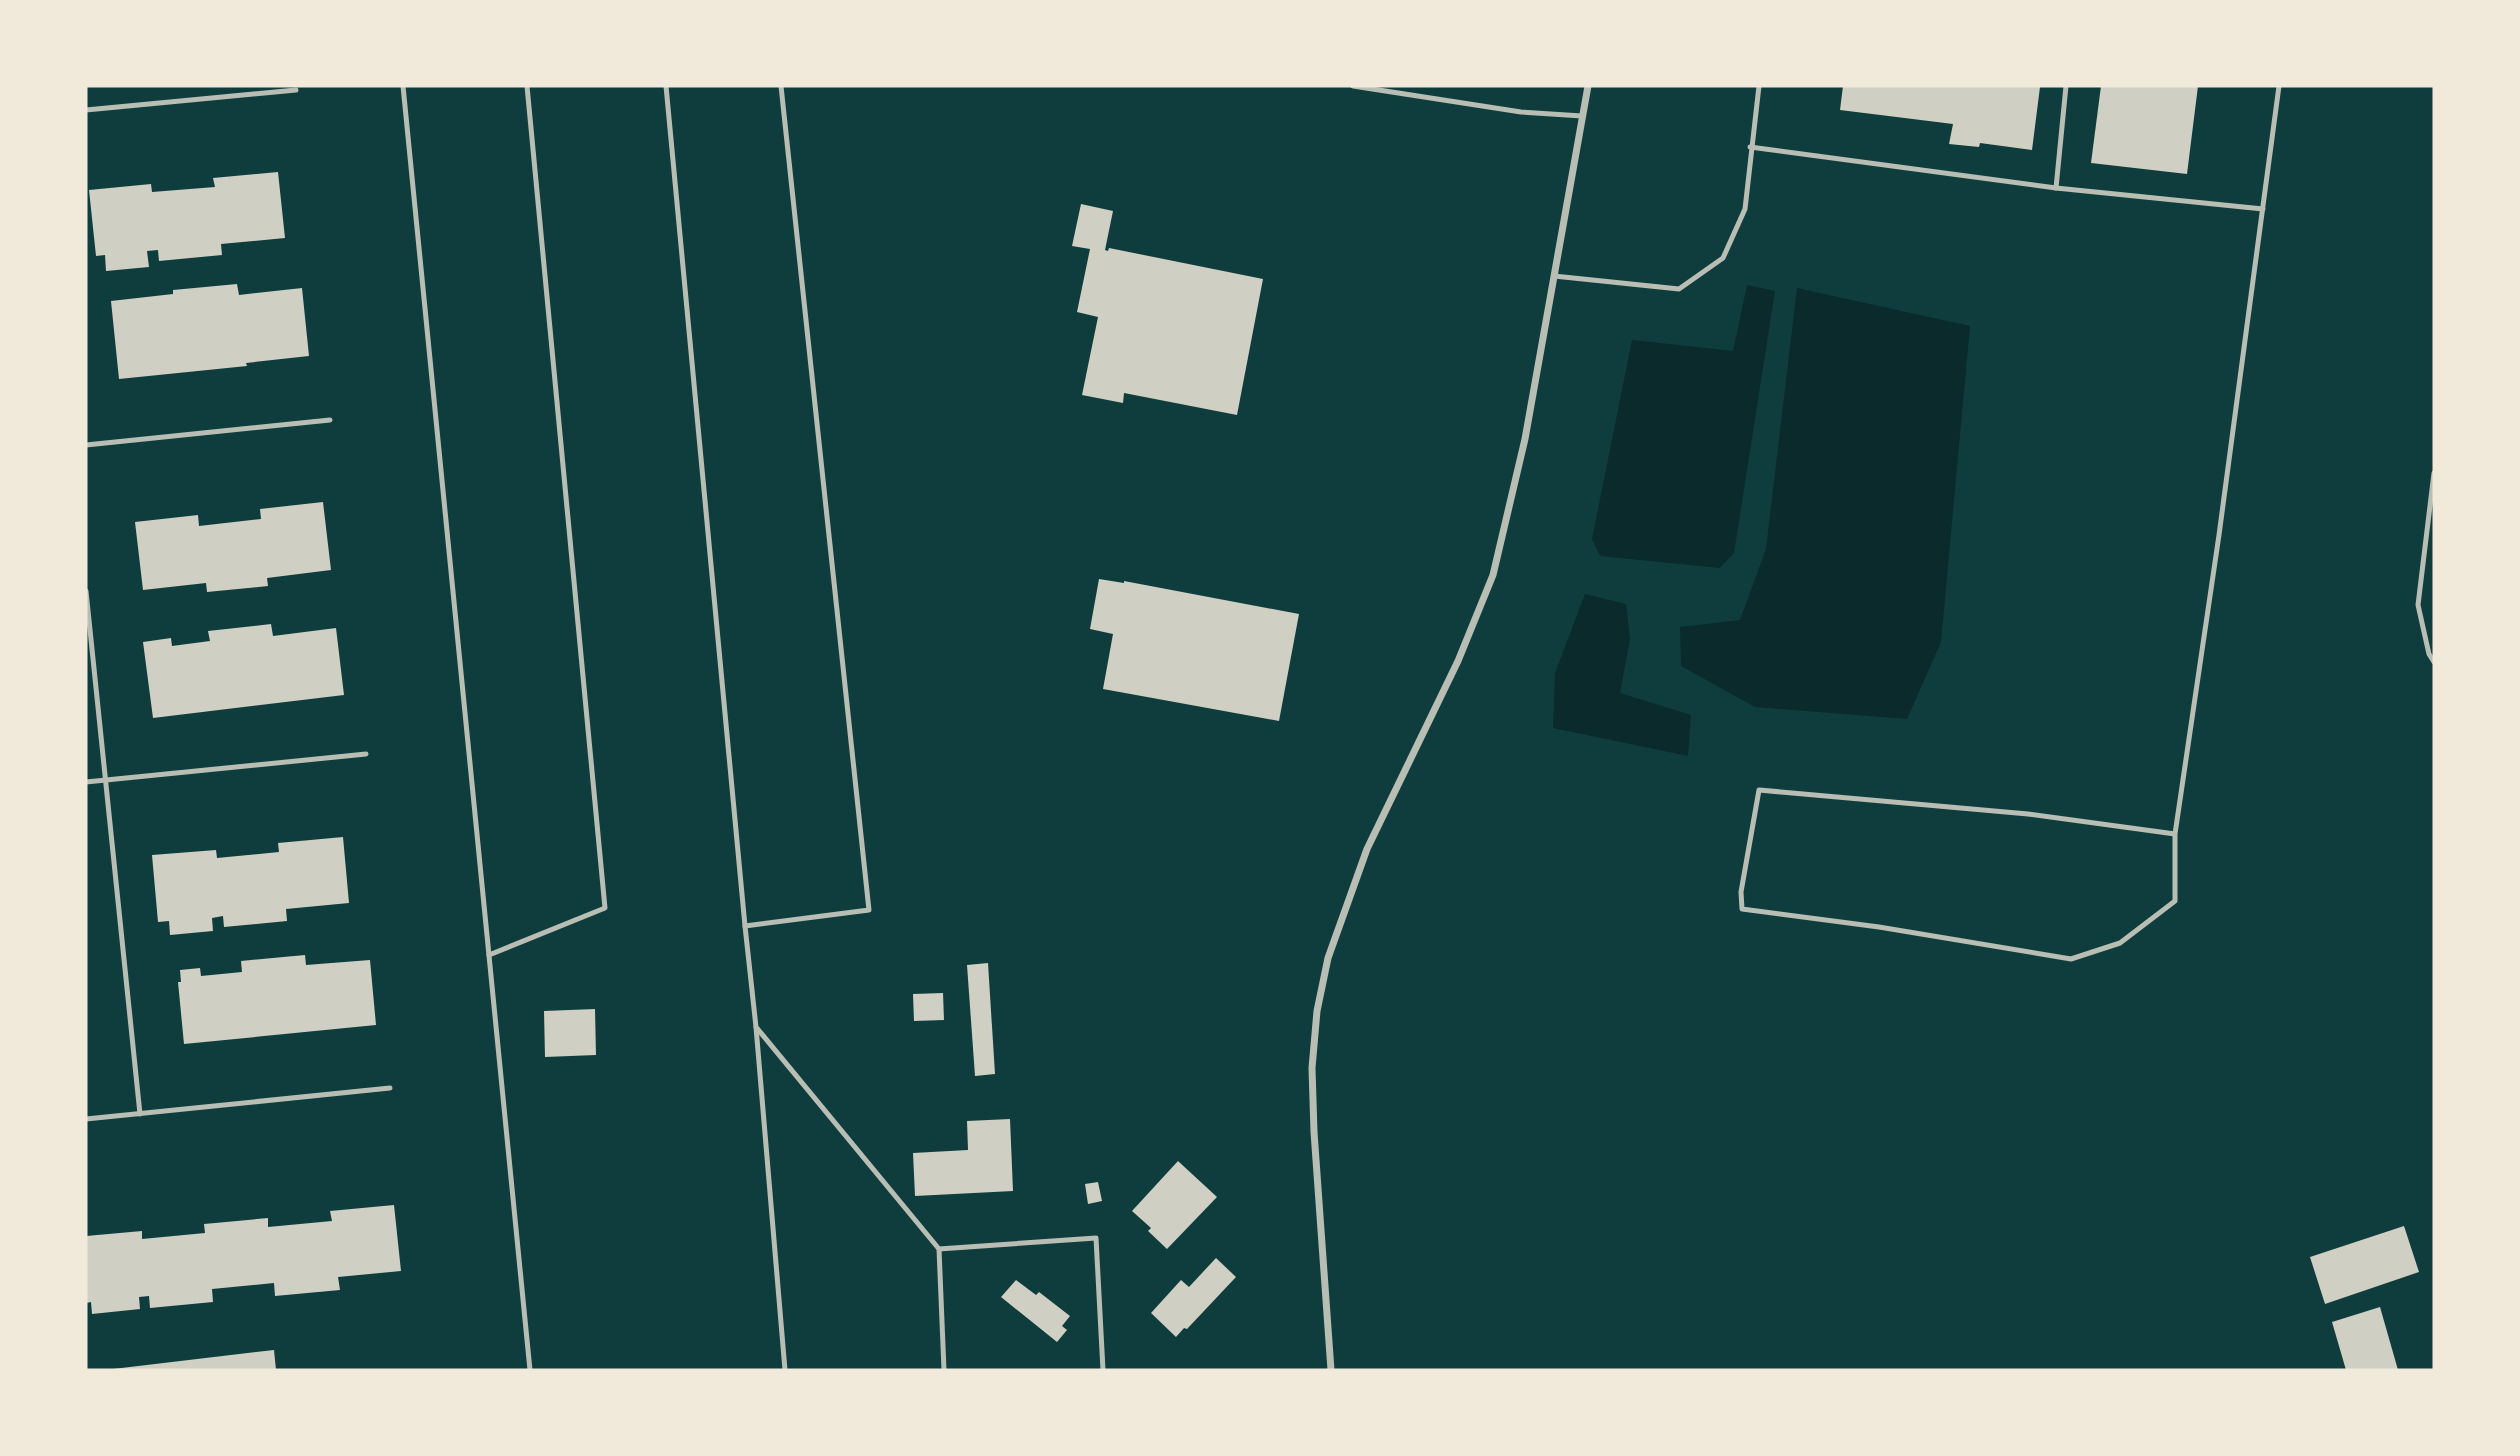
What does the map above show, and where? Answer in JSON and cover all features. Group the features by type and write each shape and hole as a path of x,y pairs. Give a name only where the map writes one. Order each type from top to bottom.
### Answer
{"street":[{"path":"1331,1370 1314,1132 1312,1068 1317,1011 1328,958 1367,849 1458,661 1493,575 1525,439 1588,86"}],"lane":[{"path":"403,86 530,1370"},
{"path":"489,956 605,908 527,86"},
{"path":"666,86 756,1027 785,1370"},
{"path":"745,926 869,910 781,86"},
{"path":"1353,86 1521,111 1582,116"},
{"path":"1554,276 1679,289 1723,258 1745,209 1759,86"},
{"path":"2056,188 2066,86"},
{"path":"2175,834 2028,814 1759,790 1741,892 1742,909 1879,927 2071,959 2120,943 2175,901 2175,834 2219,535 2279,86"},
{"path":"86,110 296,90"},
{"path":"1750,147 2056,188 2263,209"},
{"path":"86,445 330,420"},
{"path":"2434,473 2417,605 2429,654 2434,662"},
{"path":"86,591 140,1114"},
{"path":"86,782 366,754"},
{"path":"756,1027 939,1249 944,1370"},
{"path":"86,1119 390,1088"},
{"path":"939,1249 1096,1238 1103,1370"}],"water":[{"path":"1747,285 1775,291 1734,553 1720,568 1600,556 1592,539 1632,340 1733,351"},
{"path":"1797,288 1970,326 1941,642 1907,719 1755,707 1681,666 1680,627 1740,620 1766,549"},
{"path":"1585,594 1626,604 1630,639 1620,693 1691,715 1688,756 1553,728 1555,673"}],"building":[{"path":"1843,86 2040,87 2032,150 1980,143 1979,147 1949,144 1953,124 1840,110"},
{"path":"2101,86 2198,86 2187,174 2091,163"},
{"path":"278,172 285,238 221,244 222,255 159,261 158,250 147,251 149,267 106,271 105,255 96,256 89,190 151,184 152,192 215,187 213,178"},
{"path":"1081,204 1113,211 1105,250 1108,251 1109,248 1263,279 1237,415 1124,393 1123,403 1082,395 1098,317 1077,312 1090,249 1072,246"},
{"path":"237,284 239,295 302,288 309,356 246,363 247,366 119,379 111,301 173,294 173,290"},
{"path":"323,502 331,570 267,578 268,586 207,592 206,583 143,590 135,522 198,515 199,526 261,519 260,509"},
{"path":"1099,579 1124,581 1299,614 1279,721 1103,689 1113,634 1090,629"},
{"path":"271,624 273,636 336,628 344,695 153,718 143,642 171,638 172,646 210,641 208,631"},
{"path":"343,837 349,903 286,909 287,921 224,927 223,916 212,918 213,931 170,935 169,921 158,922 152,855 216,850 217,858 279,852 278,843"},
{"path":"305,955 306,965 370,960 376,1025 184,1044 178,982 181,982 180,970 200,968 201,976 242,972 241,961"},
{"path":"988,963 995,1074 975,1076 967,965"},
{"path":"943,993 944,1020 914,1021 913,994"},
{"path":"595,1009 596,1055 545,1057 544,1011"},
{"path":"1010,1119 1013,1191 915,1196 913,1153 968,1150 967,1121"},
{"path":"1178,1161 1217,1197 1167,1249 1148,1231 1151,1228 1132,1211"},
{"path":"1098,1182 1102,1201 1088,1204 1085,1184"},
{"path":"394,1205 401,1271 338,1277 340,1290 275,1296 274,1283 212,1289 213,1302 150,1308 149,1296 139,1297 140,1309 92,1314 91,1302 86,1303 86,1236 142,1231 142,1239 205,1233 204,1224 268,1218 268,1227 332,1221 330,1211"},
{"path":"2404,1226 2419,1272 2325,1304 2310,1257"},
{"path":"1216,1258 1236,1277 1187,1329 1184,1328 1176,1337 1151,1313 1181,1280 1189,1287"},
{"path":"1016,1280 1036,1295 1039,1292 1070,1316 1062,1326 1067,1330 1057,1342 1001,1297"},
{"path":"2380,1307 2398,1370 2346,1370 2332,1322"},
{"path":"274,1350 276,1370 113,1370 113,1369"}]}
